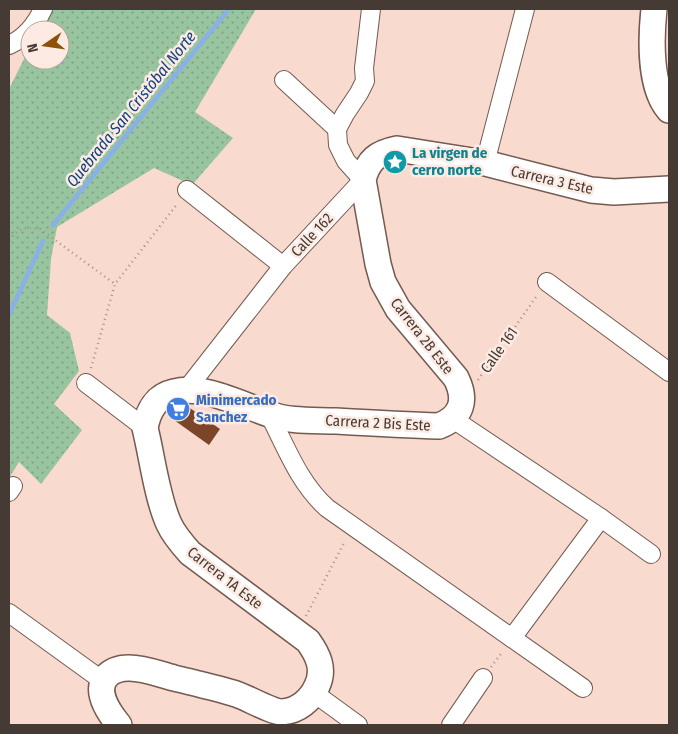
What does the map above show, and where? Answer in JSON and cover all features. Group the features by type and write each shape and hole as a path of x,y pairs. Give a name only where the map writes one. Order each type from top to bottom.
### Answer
{"street":[{"path":"9,45 22,36 37,21 43,9"},
{"path":"363,180 346,161 338,145 337,129 359,93 364,80 370,9"},
{"path":"485,163 525,9"},
{"path":"654,9 652,25 653,60 655,78 664,102"},
{"path":"284,80 337,129"},
{"name":"Carrera 3 Este","path":"363,180 366,168 374,158 385,152 397,149 485,163 591,190 614,192 669,189"},
{"name":"Calle 162","path":"186,390 283,266 363,180"},
{"name":"Carrera 2B Este","path":"363,180 378,264 384,282 398,309 456,378 461,388 457,411"},
{"path":"187,190 283,266"},
{"path":"547,282 669,372"},
{"path":"86,383 145,428 148,416 154,405 163,397 174,392 186,390"},
{"name":"Carrera 2 Bis Este","path":"186,390 210,393 282,418 439,426 457,411 650,554"},
{"path":"270,414 304,482 326,508 583,688"},
{"name":"Carrera 1A Este","path":"145,428 162,503 177,538 190,553 308,641 317,654 321,669 314,693"},
{"path":"512,638 602,518"},
{"path":"9,613 103,681"},
{"path":"118,725 104,701 103,681 109,673 117,670 139,669 237,694 279,712 298,707 307,702 314,693 358,725"},
{"path":"451,725 483,678"}],"path":[{"path":"86,383 115,284 187,190"},
{"path":"9,240 19,230 26,227 40,229 115,284"},
{"name":"Calle 161","path":"457,411 547,282"},
{"path":"297,633 352,526"},
{"path":"483,678 512,638"}],"green space":[{"path":"50,9 256,9 195,112 233,138 192,185 154,168 57,227 51,259 47,315 70,333 79,371 54,404 82,430 41,484 19,462 9,478 9,89 20,67 20,70 70,70 70,20 44,20"}],"building":[{"path":"177,399 220,429 209,445 167,415"}],"waterway":[{"name":"Quebrada San Cristóbal Norte","path":"53,225 229,9"},
{"name":"Quebrada San Cristóbal Norte","path":"9,315 43,241"}],"place":[{"name":"La virgen de cerro norte","path":"395,162"},
{"name":"Minimercado Sanchez","path":"178,409"}]}
